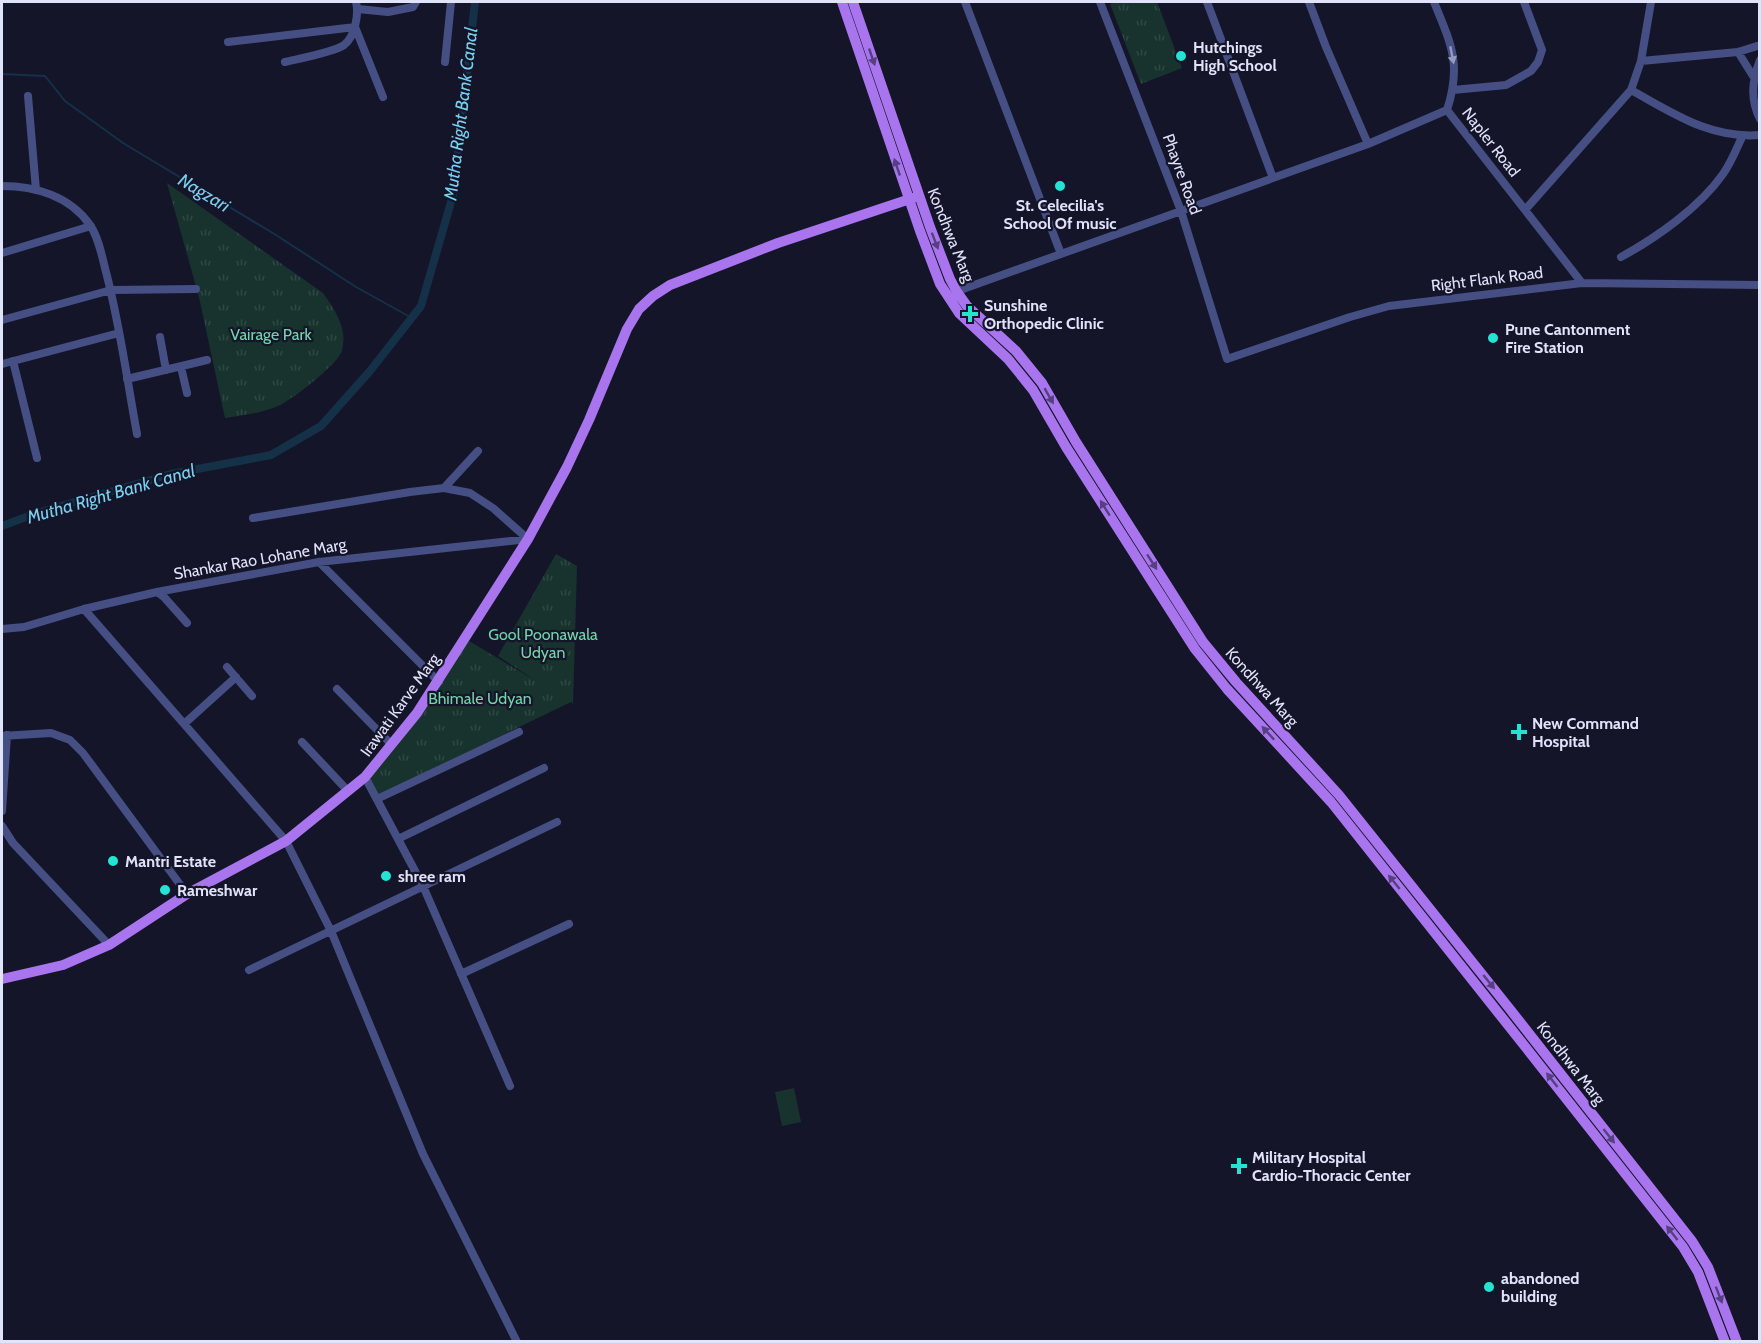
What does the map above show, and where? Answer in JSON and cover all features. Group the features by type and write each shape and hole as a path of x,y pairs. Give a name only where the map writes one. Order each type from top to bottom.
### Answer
{"main road":[{"name":"Kondhwa Marg","path":"842,2 914,198 950,279 952,293 1016,351 1042,383 1076,442 1203,642 1236,682 1339,795 1435,924 1692,1241 1708,1267 1737,1341"},
{"name":"Kondhwa Marg","path":"854,2 914,198"},
{"name":"Irawati Karve Marg","path":"2,979 63,965 109,945 187,894 286,841 365,777 392,746 439,682 528,539 576,448 627,329 639,309 653,296 670,285 778,243 914,198"},
{"name":"Kondhwa Marg","path":"1448,940 1683,1247 1698,1272 1725,1341"}],"street":[{"path":"285,62 344,45 355,27 357,5 388,12 413,7 416,2"},
{"path":"446,62 451,2"},
{"path":"965,2 1061,254"},
{"name":"Phayre Road","path":"1100,2 1181,211 1227,359"},
{"path":"1207,2 1273,178"},
{"path":"1309,2 1368,144"},
{"name":"Napler Road","path":"1434,2 1450,43 1454,64 1453,90 1447,110 1582,283"},
{"path":"1453,90 1506,85 1531,71 1538,62 1542,50 1524,2"},
{"path":"1525,210 1631,90 1641,61 1651,2"},
{"path":"228,42 355,27"},
{"path":"355,27 383,96"},
{"path":"1641,61 1738,52 1760,45"},
{"path":"1738,52 1753,76"},
{"path":"1760,60 1753,76 1753,104 1760,119"},
{"path":"1631,90 1690,123 1716,132 1742,137 1760,135"},
{"path":"27,96 36,190"},
{"path":"952,293 1368,144 1447,110"},
{"path":"1621,257 1672,224 1707,193 1722,176 1742,137"},
{"path":"2,186 36,190 64,200 91,226 99,245 111,290 137,434"},
{"path":"2,253 91,226"},
{"name":"Right Flank Road","path":"1227,359 1389,306 1582,283 1760,285"},
{"path":"2,320 111,290 196,289"},
{"path":"2,364 118,333"},
{"path":"160,337 166,370"},
{"path":"127,379 207,360"},
{"path":"13,361 37,458"},
{"path":"180,367 187,393"},
{"path":"444,488 478,451"},
{"path":"253,518 444,488 470,493 493,508 528,539"},
{"name":"Shankar Rao Lohane Marg","path":"2,629 24,627 84,609 157,592 319,562 528,539"},
{"path":"319,562 439,682"},
{"path":"157,592 187,624"},
{"path":"84,609 286,841 331,931 423,1154 517,1341"},
{"path":"226,667 252,696"},
{"path":"184,724 236,677"},
{"path":"337,689 392,746"},
{"path":"377,799 519,732"},
{"path":"2,811 4,736 51,733 70,740 83,753 187,894"},
{"path":"302,742 348,791"},
{"path":"398,839 544,768"},
{"path":"365,777 423,886 510,1086"},
{"path":"249,970 557,822"},
{"path":"2,826 13,843 109,945"},
{"path":"461,974 569,924"}],"green space":[{"path":"1157,2 1182,68 1141,84 1110,4"},
{"name":"Vairage Park","path":"167,183 323,293 338,317 343,330 343,346 337,359 313,382 274,408 225,418 199,297"},
{"name":"Bhimale Udyan","path":"556,554 577,566 573,704 571,702 376,796 366,780 469,641 536,681 498,656"},
{"path":"794,1088 801,1122 782,1126 775,1092"}],"waterway":[{"name":"Mutha Right Bank Canal","path":"2,526 34,514 171,474 271,455 321,426 370,371 421,306 453,195 475,2"},
{"name":"Nagzari","path":"2,74 45,76 65,101 123,143 276,235 356,287 412,318"}],"place":[{"name":"Hutchings High School","path":"1181,56"},
{"name":"St. Celecilia's School Of music","path":"1060,186"},
{"name":"Sunshine Orthopedic Clinic","path":"970,314"},
{"name":"Pune Cantonment Fire Station","path":"1493,338"},
{"name":"New Command Hospital","path":"1519,732"},
{"name":"Mantri Estate","path":"113,861"},
{"name":"shree ram","path":"386,876"},
{"name":"Rameshwar","path":"165,890"},
{"name":"Military Hospital Cardio-Thoracic Center","path":"1239,1166"},
{"name":"abandoned building","path":"1489,1287"}],"park label":[{"name":"Gool Poonawala Udyan","path":"543,643"}]}
